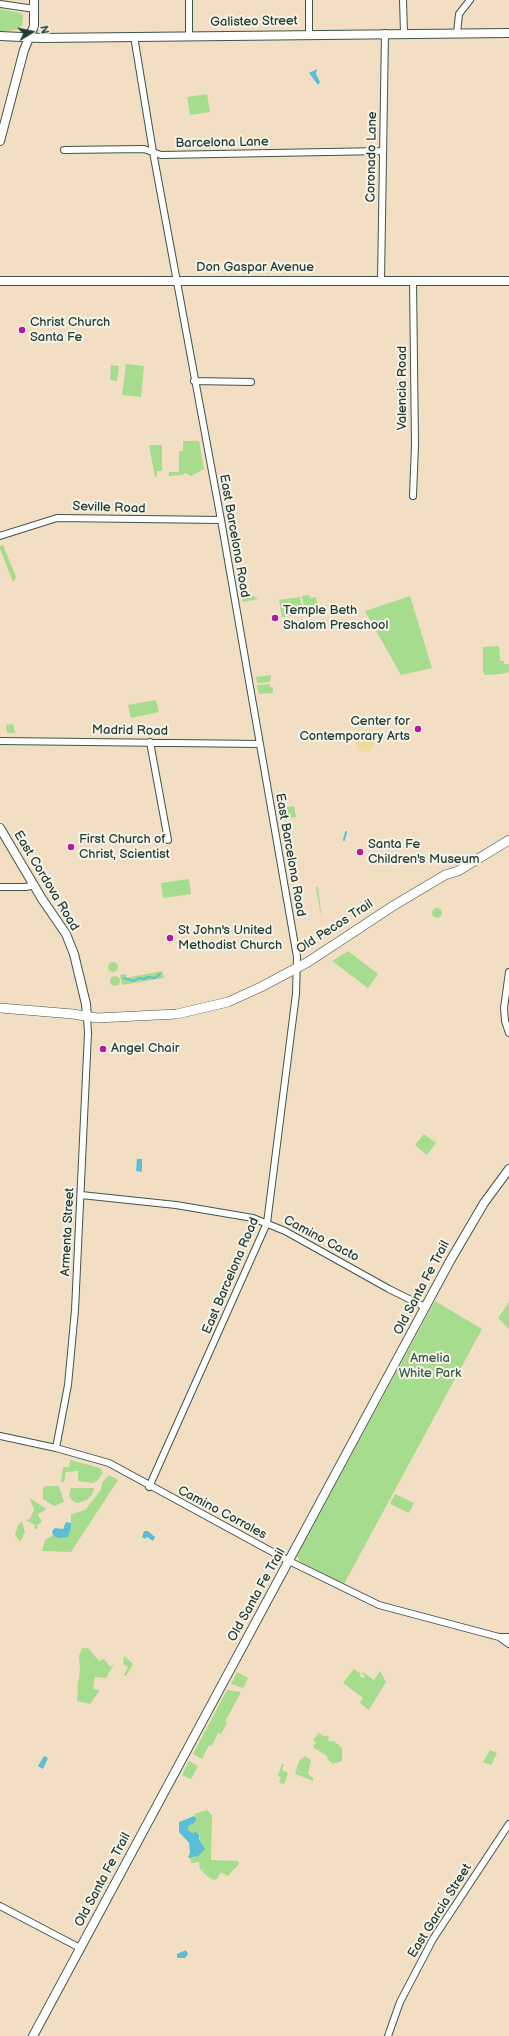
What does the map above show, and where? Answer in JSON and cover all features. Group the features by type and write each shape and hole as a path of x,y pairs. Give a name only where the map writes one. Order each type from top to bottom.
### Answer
{"main road":[{"name":"Old Pecos Trail","path":"0,1008 97,1018 165,1015 228,1002 256,990 312,959 393,906 445,875 458,871 509,840"}],"street":[{"path":"0,141 22,57 34,26 34,0"},
{"path":"189,0 189,35"},
{"path":"309,0 309,34"},
{"path":"403,0 404,33"},
{"path":"457,32 459,14 470,0"},
{"path":"0,4 35,9"},
{"name":"Galisteo Street","path":"0,36 30,36 42,38 509,32"},
{"name":"Coronado Lane","path":"381,281 385,33"},
{"name":"East Barcelona Road","path":"134,36 153,152 194,381 221,520 297,957 296,994 267,1223 149,1487"},
{"name":"Barcelona Lane","path":"64,150 144,149 161,155 383,151"},
{"name":"Valencia Road","path":"413,280 413,496"},
{"name":"Don Gaspar Avenue","path":"0,281 509,281"},
{"path":"194,381 251,382"},
{"name":"Seville Road","path":"0,536 54,519 221,520"},
{"name":"Madrid Road","path":"0,741 260,744"},
{"path":"150,742 168,840"},
{"name":"East Cordova Road","path":"0,828 68,939 84,998 87,1017"},
{"path":"0,887 26,887 34,884"},
{"path":"509,972 504,1008 505,1021 509,1033"},
{"name":"Armenta Street","path":"56,1448 70,1359 81,1195 88,1033 87,1017"},
{"name":"Old Santa Fe Trail","path":"33,2036 425,1307 469,1229 509,1169"},
{"name":"Camino Cacto","path":"81,1195 176,1205 253,1218 267,1223 425,1307"},
{"name":"Camino Corrales","path":"0,1436 56,1448 109,1463 149,1487 289,1561 379,1606 500,1637 509,1637"},
{"name":"Camino Corrales","path":"500,1637 509,1644"},
{"name":"East Garcia Street","path":"388,2036 400,2002 433,1939 509,1824"},
{"path":"0,1906 80,1948"}],"green space":[{"path":"0,9 21,13 23,16 22,25 19,29 0,32"},
{"path":"207,94 210,112 190,115 187,97"},
{"path":"126,364 144,366 141,397 122,395"},
{"path":"111,365 119,366 117,381 110,380"},
{"path":"183,441 199,441 204,469 191,476 186,473 182,475 169,476 169,472 179,472 179,451 183,451"},
{"path":"149,445 162,445 162,471 157,471 157,477 155,477"},
{"path":"3,545 16,577 13,582 0,549 0,546"},
{"path":"248,593 258,599 243,602 241,594"},
{"path":"309,595 310,598 316,597 318,611 305,613 302,596"},
{"path":"410,596 432,668 401,675 365,611"},
{"path":"300,597 303,614 282,617 279,600"},
{"path":"499,646 500,661 504,661 504,664 509,664 509,672 485,675 483,672 483,647"},
{"path":"271,675 270,682 257,683 256,677"},
{"path":"270,684 270,687 273,687 273,693 259,694 257,685"},
{"path":"156,700 159,712 131,718 128,705"},
{"path":"13,724 15,733 7,733 6,725"},
{"path":"294,806 296,817 282,819 280,808"},
{"path":"189,879 191,894 163,898 161,883"},
{"path":"318,887 322,921 316,888"},
{"path":"437,908 442,913 437,918 432,913"},
{"path":"348,951 378,974 368,988 332,961"},
{"path":"113,962 118,967 113,972 108,967"},
{"path":"162,971 164,978 122,985 120,975 126,974 126,978"},
{"path":"115,976 120,981 115,986 110,981"},
{"path":"424,1134 436,1143 427,1155 415,1145"},
{"name":"Amelia White Park","path":"435,1301 482,1329 344,1584 300,1562 297,1556"},
{"path":"509,1302 509,1329 498,1318"},
{"path":"70,1460 100,1468 103,1473 98,1480 93,1483 78,1481 78,1471 66,1472 64,1482 61,1482 63,1467 69,1467"},
{"path":"109,1475 118,1480 71,1552 42,1551 45,1540 53,1535 58,1538 71,1527 71,1514 85,1510 100,1491 103,1481"},
{"path":"46,1486 59,1486 64,1502 54,1506 43,1499 43,1488"},
{"path":"71,1488 94,1488 92,1495 87,1500 78,1503 74,1502 69,1496"},
{"path":"395,1494 414,1503 409,1513 390,1504"},
{"path":"29,1498 47,1509 38,1514 42,1522 37,1525 38,1528 34,1530 35,1525 26,1520 30,1519 34,1509"},
{"path":"22,1521 25,1532 20,1542 15,1535 18,1525"},
{"path":"82,1648 88,1648 99,1661 104,1659 110,1667 114,1664 106,1678 95,1677 93,1689 100,1690 90,1704 77,1701 80,1670 79,1656"},
{"path":"124,1656 133,1664 126,1676 124,1675 128,1667 123,1664"},
{"path":"354,1669 361,1674 360,1676 363,1678 365,1676 362,1673 363,1672 374,1680 380,1671 386,1682 369,1710 360,1703 363,1698 343,1683"},
{"path":"237,1672 248,1678 243,1688 231,1684"},
{"path":"227,1690 241,1692 225,1722 227,1723 221,1734 218,1733 212,1746 209,1745 202,1759 193,1754"},
{"path":"319,1733 325,1737 326,1735 329,1737 328,1740 332,1742 333,1740 342,1748 342,1761 333,1764 327,1759 328,1757 313,1747 316,1742 313,1740"},
{"path":"490,1750 497,1753 491,1765 483,1762"},
{"path":"305,1756 311,1760 308,1774 313,1778 313,1781 295,1774 299,1761"},
{"path":"189,1761 198,1766 191,1779 182,1775"},
{"path":"282,1764 284,1764 282,1770 288,1773 284,1784 279,1783 281,1777 278,1776"},
{"path":"207,1810 212,1815 211,1860 238,1861 239,1864 228,1876 221,1872 217,1879 214,1880 208,1877 200,1869 199,1862 191,1863 190,1858 196,1857 201,1844 199,1835 188,1830 189,1825 197,1819 194,1814"}],"sand":[{"path":"365,734 371,737 374,743 371,749 365,752 359,749 356,743 359,737"}],"water":[{"path":"317,69 316,74 320,82 318,85 309,73"},
{"path":"137,1159 142,1159 142,1172 136,1171"},
{"path":"66,1522 71,1523 68,1537 58,1538 53,1535 52,1531 55,1528 63,1529"},
{"path":"144,1531 148,1531 155,1537 153,1541 147,1537 145,1539 142,1537"},
{"path":"44,1756 48,1758 43,1769 38,1766"},
{"path":"194,1816 197,1819 193,1824 189,1825 188,1830 192,1833 196,1832 199,1835 199,1839 205,1849 198,1856 188,1858 190,1853 189,1843 179,1832 179,1822"},
{"path":"186,1950 188,1954 185,1958 177,1958 177,1954"}],"waterway":[{"path":"344,840 346,832"},
{"path":"124,978 134,981 139,978 155,978 160,974"}],"place":[{"name":"Christ Church Santa Fe","path":"22,330"},
{"name":"Temple Beth Shalom Preschool","path":"275,618"},
{"name":"Center for Contemporary Arts","path":"418,729"},
{"name":"First Church of Christ, Scientist","path":"71,847"},
{"name":"Santa Fe Children's Museum","path":"360,852"},
{"name":"St John's United Methodist Church","path":"170,938"},
{"name":"Angel Chair","path":"103,1049"}]}
